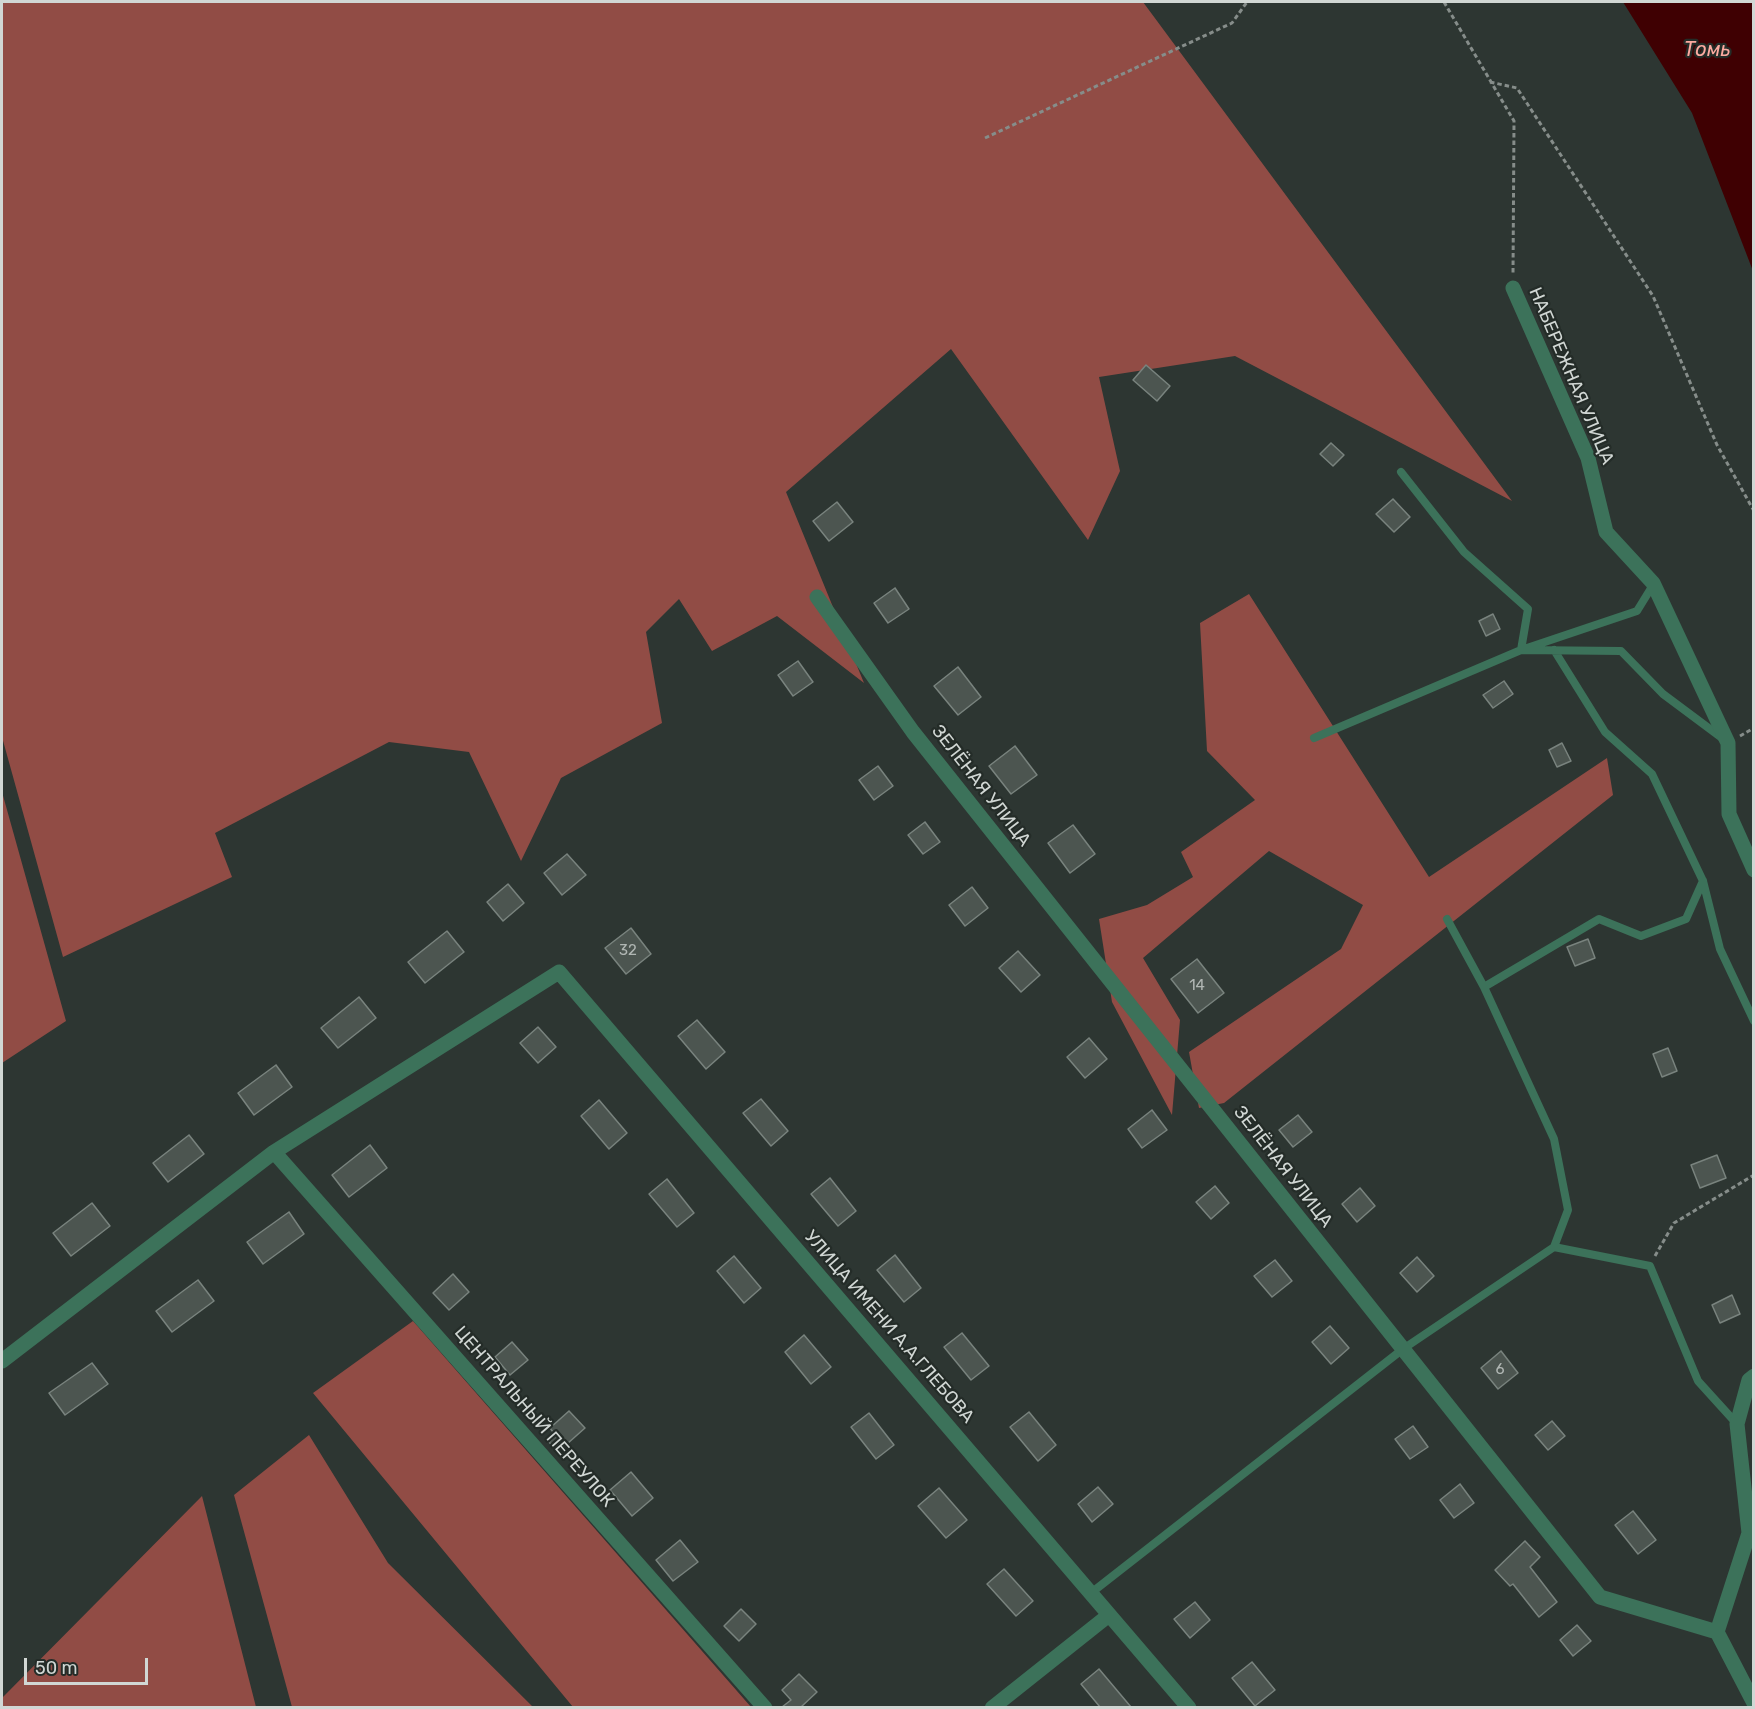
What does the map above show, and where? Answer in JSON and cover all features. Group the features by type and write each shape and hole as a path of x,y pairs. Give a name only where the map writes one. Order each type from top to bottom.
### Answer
{"street":[{"name":"НАБЕРЕЖНАЯ УЛИЦА","path":"1513,288 1588,458 1606,532 1653,583 1728,743 1730,814 1754,870"},
{"name":"ЗЕЛЁНАЯ УЛИЦА","path":"817,597 913,732 1600,1598 1717,1632"},
{"name":"УЛИЦА ИМЕНИ А.А.ГЛЕБОВА","path":"274,1152 559,972 1190,1707"},
{"path":"2,1360 274,1152"},
{"name":"ЦЕНТРАЛЬНЫЙ ПЕРЕУЛОК","path":"274,1152 765,1707"},
{"path":"1754,1376 1749,1380 1737,1424 1749,1533 1717,1632 1754,1702"},
{"path":"992,1707 1109,1615"}],"lane":[{"path":"1401,472 1464,552 1528,609 1521,650"},
{"path":"1314,738 1521,650 1636,612 1653,583"},
{"path":"1521,650 1621,651 1662,694 1728,743"},
{"path":"1554,650 1605,732 1652,774 1703,881 1720,949 1754,1022"},
{"path":"1484,987 1599,919 1641,936 1686,919 1703,881"},
{"path":"1091,1593 1403,1349 1554,1247 1568,1210 1554,1139 1484,987 1447,919"},
{"path":"1554,1247 1650,1266 1698,1381 1737,1424"}],"path":[{"path":"985,138 1232,23 1247,2"},
{"path":"1444,2 1514,121 1513,288"},
{"path":"1490,82 1517,88 1653,296 1717,445 1754,511"},
{"path":"1650,1266 1674,1224 1754,1175"}],"shaded area":[{"path":"2,2 1143,2 1512,501 1235,356 1099,377 1120,471 1088,540 951,349 786,492 864,683 777,616 712,651 679,599 646,632 662,723 561,778 521,861 469,752 389,742 215,833 232,877 63,957 2,737"},
{"path":"1249,594 1429,877 1607,758 1613,795 1224,1103 1199,1108 1189,1052 1341,949 1363,905 1269,851 1143,958 1180,1020 1172,1115 1112,1002 1099,919 1147,905 1193,877 1181,852 1255,800 1207,751 1200,623"},
{"path":"2,792 66,1021 2,1063"},
{"path":"413,1321 751,1707 573,1707 313,1393"},
{"path":"309,1435 388,1563 533,1707 292,1707 234,1495"},
{"path":"202,1496 256,1707 2,1707 2,1698"}],"water":[{"name":"Томь","path":"1623,2 1753,2 1753,271 1692,113"}],"building":[{"path":"1146,365 1170,386 1157,401 1133,380"},
{"path":"1331,443 1344,455 1333,466 1320,454"},
{"path":"1393,499 1410,517 1394,532 1376,514"},
{"path":"837,502 853,522 829,541 813,521"},
{"path":"895,588 909,609 888,623 874,603"},
{"path":"1493,614 1500,629 1486,636 1479,621"},
{"path":"798,661 813,682 793,696 778,675"},
{"path":"958,667 981,697 958,715 934,686"},
{"path":"1504,681 1513,694 1493,708 1483,695"},
{"path":"1562,743 1571,761 1557,767 1549,750"},
{"path":"1015,746 1037,775 1011,794 989,766"},
{"path":"878,766 893,786 874,800 859,780"},
{"path":"925,822 940,842 923,854 908,835"},
{"path":"1073,825 1095,854 1070,873 1048,843"},
{"path":"567,854 586,875 562,895 544,873"},
{"path":"508,884 524,903 503,921 487,902"},
{"path":"972,887 988,908 965,926 949,905"},
{"path":"631,928 651,954 626,974 605,948"},
{"path":"447,931 464,952 425,983 408,962"},
{"path":"1588,939 1595,958 1575,966 1567,947"},
{"path":"1018,951 1040,975 1021,992 999,968"},
{"path":"1197,959 1224,993 1198,1013 1171,979"},
{"path":"359,997 376,1018 338,1048 321,1028"},
{"path":"697,1020 725,1052 706,1069 678,1036"},
{"path":"538,1027 556,1047 538,1063 520,1043"},
{"path":"1089,1038 1107,1059 1085,1078 1067,1057"},
{"path":"1668,1048 1677,1071 1662,1077 1653,1054"},
{"path":"276,1065 292,1087 254,1115 238,1093"},
{"path":"761,1099 788,1131 771,1146 743,1113"},
{"path":"599,1100 627,1133 609,1149 581,1116"},
{"path":"1152,1110 1167,1130 1142,1148 1128,1129"},
{"path":"1298,1115 1312,1132 1293,1147 1279,1130"},
{"path":"189,1135 204,1154 168,1182 153,1163"},
{"path":"370,1145 387,1168 349,1197 332,1175"},
{"path":"1717,1155 1726,1178 1700,1188 1691,1165"},
{"path":"830,1178 856,1211 838,1226 811,1194"},
{"path":"667,1179 694,1213 677,1227 649,1194"},
{"path":"1215,1186 1229,1203 1211,1219 1196,1202"},
{"path":"1360,1188 1375,1206 1357,1222 1342,1204"},
{"path":"92,1203 110,1226 71,1256 53,1233"},
{"path":"289,1212 304,1234 263,1264 247,1242"},
{"path":"895,1255 921,1288 904,1302 877,1270"},
{"path":"734,1256 761,1288 744,1303 717,1271"},
{"path":"1417,1257 1434,1276 1417,1292 1400,1273"},
{"path":"1275,1260 1292,1281 1272,1297 1254,1276"},
{"path":"453,1274 469,1292 449,1310 433,1293"},
{"path":"198,1280 214,1301 172,1332 156,1311"},
{"path":"1732,1295 1740,1314 1720,1323 1712,1305"},
{"path":"1330,1326 1349,1348 1331,1364 1312,1342"},
{"path":"962,1333 989,1366 971,1380 944,1347"},
{"path":"804,1335 831,1367 811,1384 785,1352"},
{"path":"512,1342 528,1360 510,1375 495,1357"},
{"path":"1501,1351 1518,1373 1498,1389 1481,1368"},
{"path":"92,1363 108,1384 65,1415 49,1393"},
{"path":"569,1411 585,1428 558,1452 549,1442 556,1436 550,1428"},
{"path":"1029,1412 1056,1445 1038,1461 1010,1427"},
{"path":"869,1413 894,1445 876,1459 851,1427"},
{"path":"1552,1421 1565,1436 1548,1450 1535,1435"},
{"path":"1413,1426 1428,1447 1410,1459 1395,1439"},
{"path":"631,1472 653,1498 632,1516 610,1490"},
{"path":"1460,1484 1474,1503 1454,1518 1440,1500"},
{"path":"1098,1487 1113,1504 1092,1522 1078,1504"},
{"path":"939,1488 967,1520 946,1538 918,1506"},
{"path":"1633,1511 1656,1540 1638,1554 1615,1525"},
{"path":"680,1540 698,1562 673,1581 656,1560"},
{"path":"1525,1541 1540,1557 1530,1567 1557,1602 1539,1617 1513,1584 1510,1586 1495,1570"},
{"path":"1004,1569 1033,1601 1016,1616 987,1584"},
{"path":"1195,1602 1210,1620 1190,1638 1174,1619"},
{"path":"741,1609 756,1624 739,1641 724,1626"},
{"path":"1577,1625 1591,1641 1573,1656 1560,1640"},
{"path":"1252,1662 1275,1690 1255,1706 1232,1678"},
{"path":"1099,1669 1131,1707 1100,1707 1081,1684"},
{"path":"799,1674 817,1692 801,1707 782,1707 791,1700 782,1690"}]}
